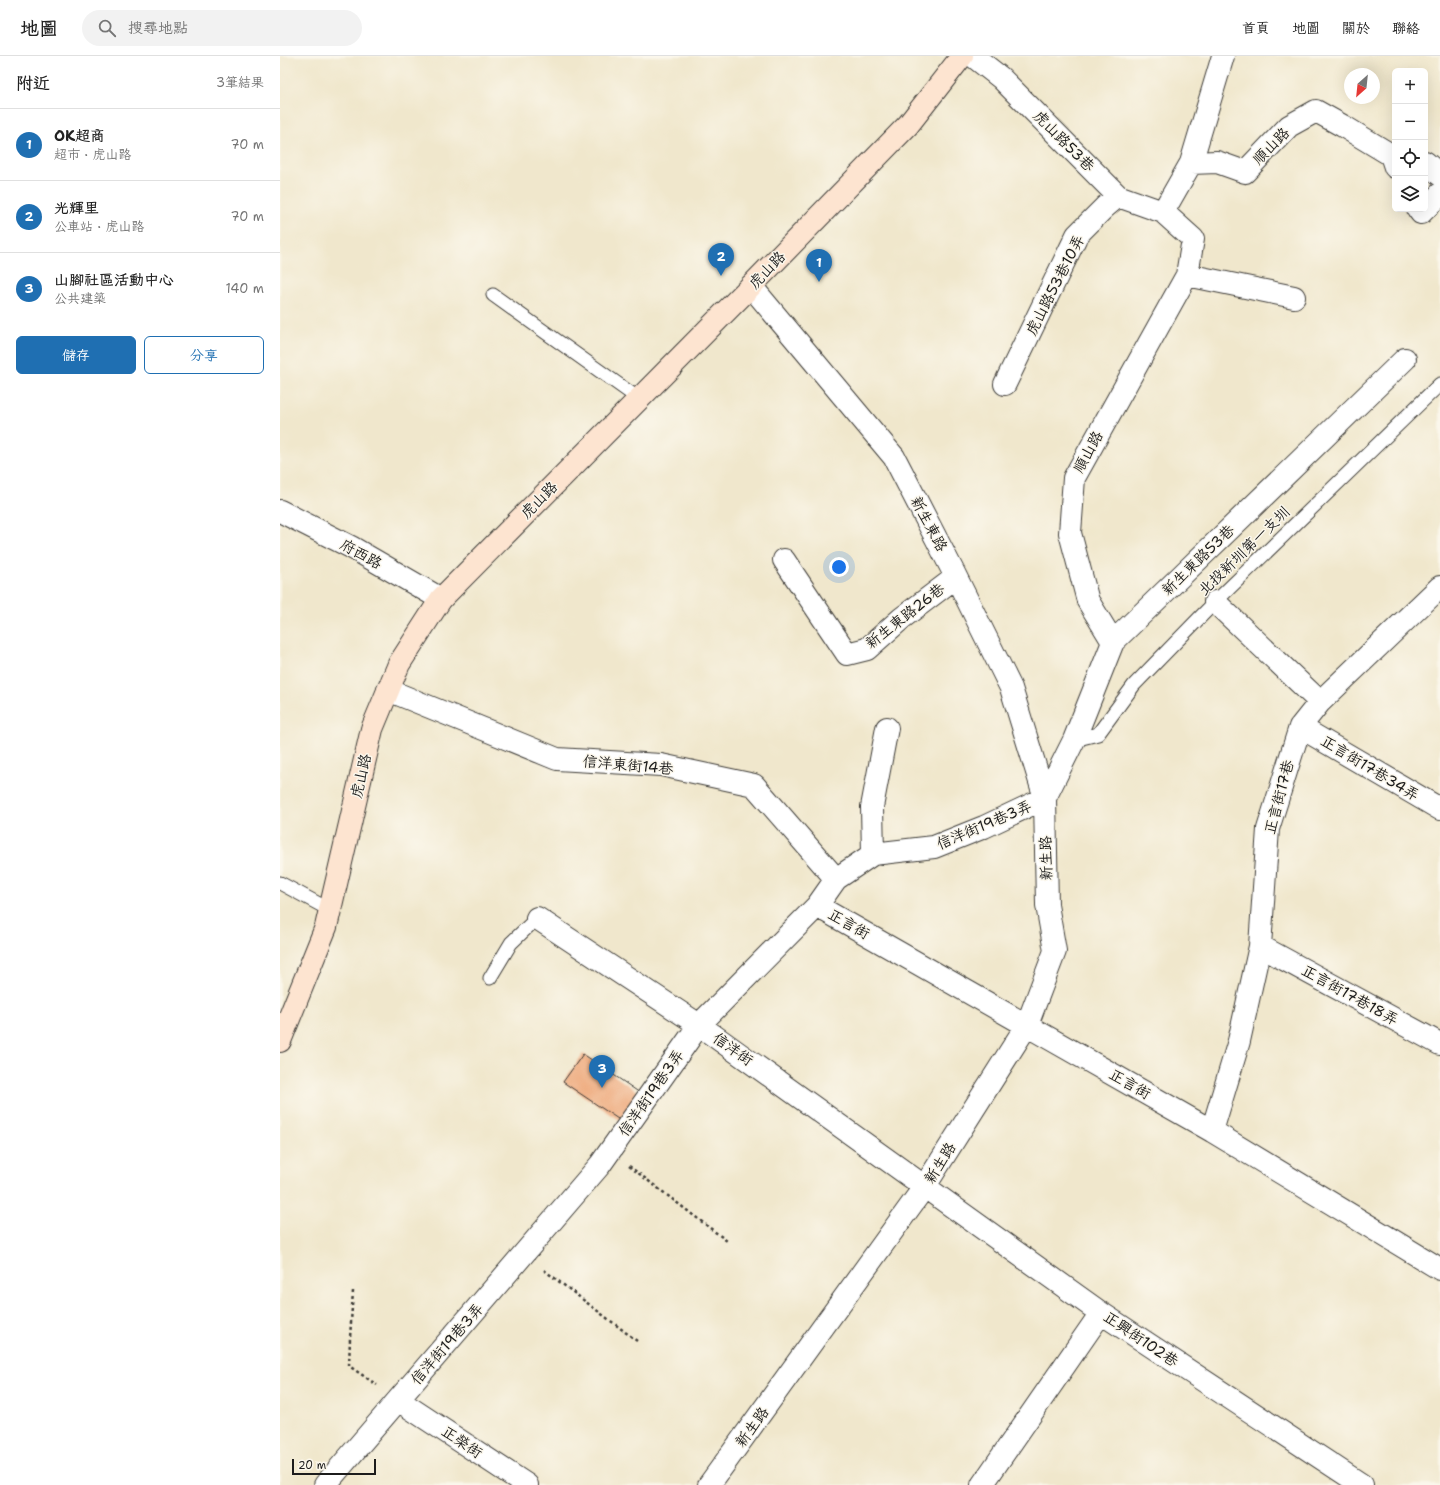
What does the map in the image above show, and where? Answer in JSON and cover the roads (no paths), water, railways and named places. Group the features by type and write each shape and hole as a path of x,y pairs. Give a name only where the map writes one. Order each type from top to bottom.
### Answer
{"street":[{"name":"虎山路","path":"280,1040 326,927 372,729 399,664 441,599 908,125 962,56"},
{"name":"虎山路53巷","path":"973,56 1001,78 1118,196 1163,212"},
{"path":"1163,212 1191,163 1223,56"},
{"name":"順山路","path":"1191,163 1217,162 1245,172 1289,126 1316,111 1343,126 1392,158"},
{"path":"1428,165 1440,175"},
{"path":"1428,204 1440,194"},
{"name":"虎山路53巷10弄","path":"1006,384 1077,235 1105,206 1118,196"},
{"name":"順山路","path":"1113,642 1088,601 1070,533 1074,478 1187,275 1193,239 1163,212"},
{"path":"1187,275 1294,297"},
{"name":"新生東路","path":"751,286 894,457 1011,688 1045,798"},
{"name":"新生東路53巷","path":"1045,798 1074,740 1113,642 1406,359"},
{"name":"府西路","path":"280,510 351,547 441,599"},
{"name":"新生東路26巷","path":"784,560 847,654 867,649 902,618 956,577"},
{"name":"正言街17巷","path":"1212,1131 1239,1041 1260,946 1268,829 1300,727 1320,702 1440,587"},
{"path":"1215,602 1320,702"},
{"name":"信洋東街14巷","path":"388,690 557,760 661,765 754,784 836,879"},
{"name":"正言街17巷34弄","path":"1300,727 1440,809"},
{"path":"873,854 872,807 887,728"},
{"name":"信洋街19巷3弄","path":"325,1485 600,1165 699,1025 817,906 836,879 873,854 934,847 1045,798"},
{"name":"新生路","path":"710,1485 925,1186 1027,1025 1055,951 1047,905 1045,798"},
{"name":"正言街","path":"817,906 1212,1131 1440,1269"},
{"name":"信洋街","path":"537,918 699,1025 925,1186"},
{"name":"正言街17巷18弄","path":"1260,946 1440,1044"},
{"name":"正興街102巷","path":"925,1186 1101,1313 1362,1485"},
{"path":"982,1485 1101,1313"},
{"name":"正榮街","path":"398,1400 527,1485"}],"lane":[{"path":"493,295 639,399"},
{"name":"北投新圳第一支圳","path":"1074,740 1098,734 1134,685 1215,602 1440,384"},
{"path":"280,883 330,910"},
{"path":"490,978 511,942 537,918"}],"place":[{"name":"光輝里","path":"721,276"},
{"name":"OK超商","path":"819,282"},
{"name":"山腳社區活動中心","path":"602,1088"}]}
